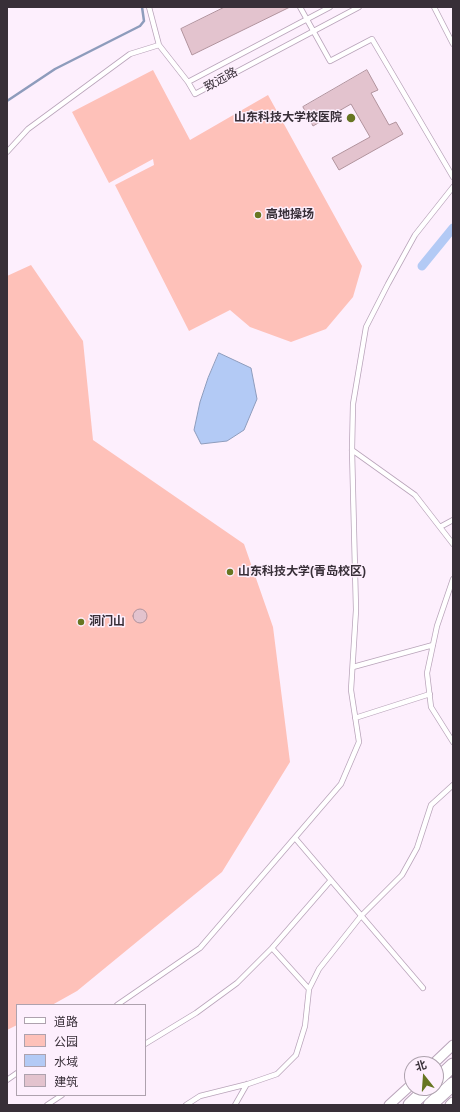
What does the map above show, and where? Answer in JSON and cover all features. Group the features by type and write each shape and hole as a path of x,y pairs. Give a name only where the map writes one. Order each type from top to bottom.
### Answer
{"main road":[{"path":"444,1073 453,1065"},
{"path":"430,1105 453,1084"},
{"path":"410,1105 420,1096"}],"street":[{"path":"441,1056 453,1045"},
{"path":"389,1105 404,1091"},
{"path":"450,1105 453,1102"}],"lane":[{"path":"149,7 159,45 188,82"},
{"path":"300,7 330,61 372,39 453,177"},
{"name":"致远路","path":"330,7 188,82 195,94 359,7"},
{"path":"434,7 453,44"},
{"path":"7,152 28,129 130,54 159,45"},
{"path":"118,1004 200,948 341,784 359,742 351,690 356,610 352,450 354,404 366,328 415,235 453,187"},
{"path":"352,450 415,495 453,544"},
{"path":"440,527 453,520"},
{"path":"453,579 437,626 427,673 432,707 453,742"},
{"path":"353,667 433,645"},
{"path":"355,718 430,694"},
{"path":"186,1105 200,1096 248,1084 277,1074 296,1055 305,1026 309,990 319,969 361,916 402,875 417,848 431,805 453,785"},
{"path":"295,838 423,988"},
{"path":"146,1043 196,1013 237,983 272,948 331,880"},
{"path":"272,948 309,990"},
{"path":"7,1080 16,1074"},
{"path":"235,1105 248,1084"},
{"path":"47,1105 60,1096"}],"green space":[{"name":"高地操场","path":"153,70 190,140 268,95 362,266 353,297 326,329 291,342 250,327 230,310 189,331 115,185 154,165 153,159 109,183 72,112"},
{"path":"31,265 83,341 93,440 244,544 273,627 290,762 222,872 77,991 54,1004 16,1004 16,1026 7,1030 7,276"}],"water":[{"path":"219,353 251,368 257,399 244,430 227,441 201,444 194,430 200,402 208,378"}],"building":[{"path":"225,7 290,7 192,55 181,29"},
{"path":"367,70 378,90 371,93 389,125 396,122 403,134 339,170 332,158 370,137 351,104 313,126 303,107"},
{"path":"140,609 145,611 147,616 145,621 140,623 135,621 133,616 135,611"}],"waterway":[{"path":"7,101 55,69 140,26 144,21 142,7"},
{"path":"422,266 453,228"}],"place":[{"name":"山东科技大学校医院","path":"351,118"},
{"name":"高地操场","path":"258,215"},
{"name":"山东科技大学(青岛校区)","path":"230,572"},
{"name":"洞门山","path":"81,622"}]}
